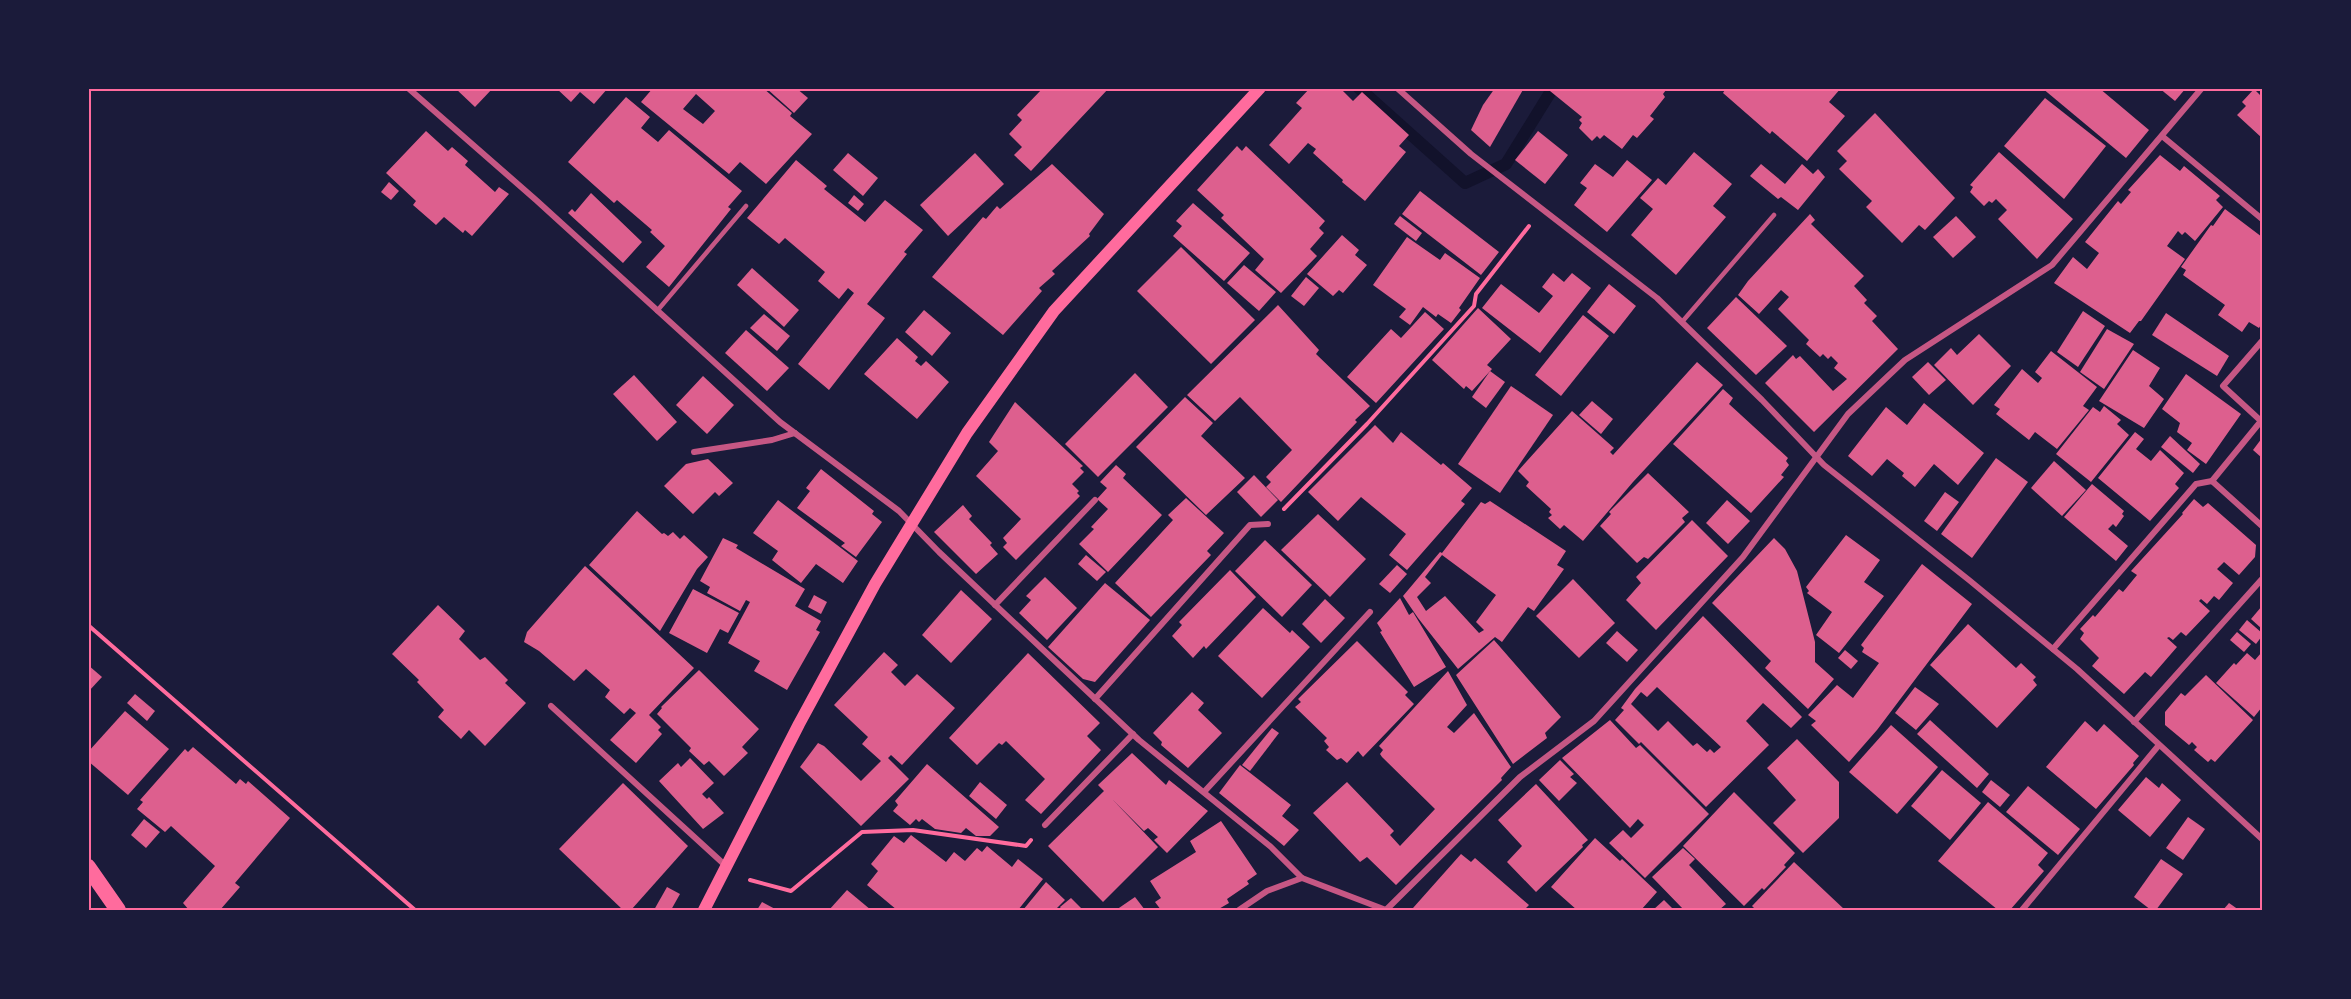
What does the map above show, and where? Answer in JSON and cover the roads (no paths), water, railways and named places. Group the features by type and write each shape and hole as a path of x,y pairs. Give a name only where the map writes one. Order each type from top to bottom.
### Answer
{"highway":[{"path":"88,867 118,910"}],"main road":[{"path":"704,910 798,724 875,584 967,433 1054,311 1260,88"}],"street":[{"path":"408,88 795,433 899,511 995,605 1133,734 1270,846 1302,878 1386,910 1520,777 1594,721 1743,557 1848,414 1905,360 2052,265 2202,88"},
{"path":"1397,88 1471,154 1657,298 1817,457 2053,649 2262,839"},
{"path":"2162,136 2262,219"},
{"path":"2053,649 2196,484 2212,481 2261,421 2223,386 2262,341"},
{"path":"694,452 772,440 795,433"},
{"path":"2212,481 2262,526"},
{"path":"995,605 1095,500"},
{"path":"1095,699 1250,525 1268,524"},
{"path":"2134,722 2262,579"},
{"path":"1204,792 1370,612"},
{"path":"551,706 725,869"},
{"path":"1045,825 1133,734"},
{"path":"2022,910 2159,745"},
{"path":"1239,910 1267,891 1302,878"}],"lane":[{"path":"657,311 746,206"},
{"path":"1682,322 1774,215"}],"waterway":[{"path":"1359,88 1465,183 1506,164 1553,88"}]}
